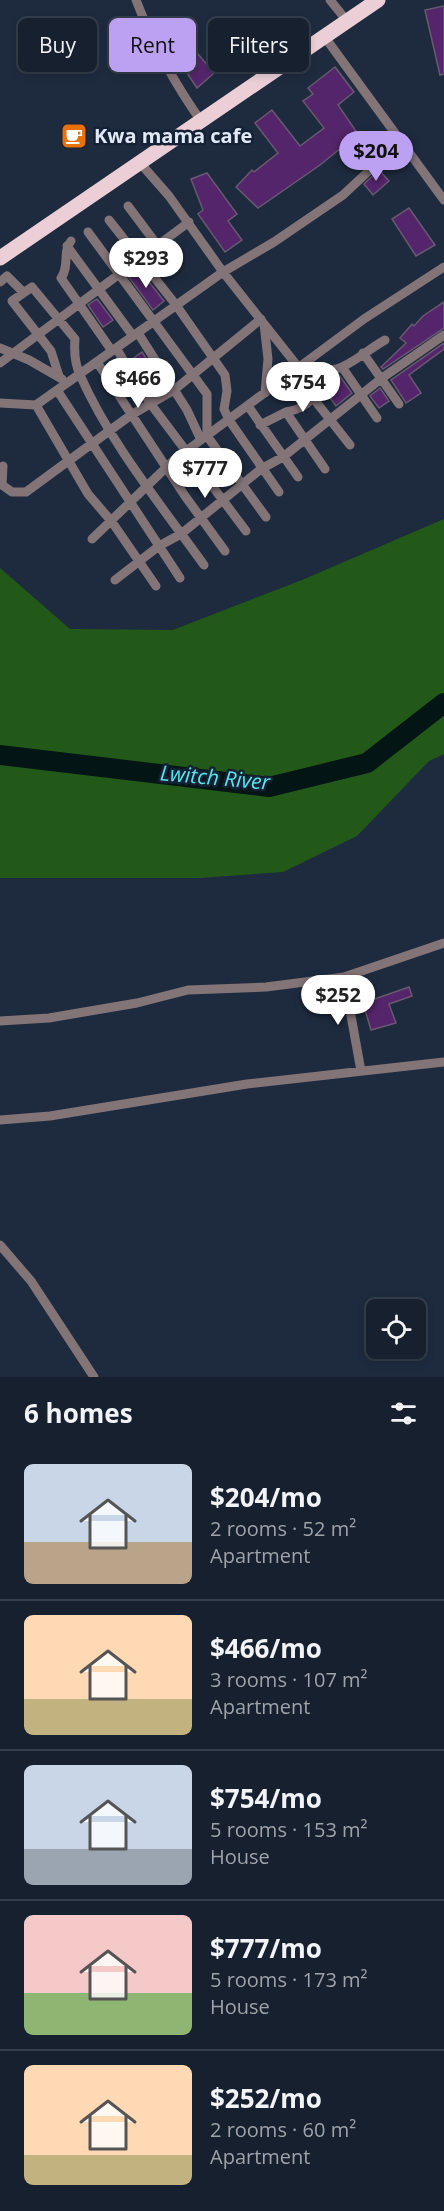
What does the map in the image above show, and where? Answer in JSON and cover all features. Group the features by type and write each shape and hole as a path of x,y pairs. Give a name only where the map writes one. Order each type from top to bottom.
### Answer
{"highway":[{"path":"0,258 141,164 378,0"}],"street":[{"path":"136,0 168,71 201,121"},
{"path":"330,0 346,21"},
{"path":"324,36 444,200"},
{"path":"0,403 36,405 61,383 80,374 223,272 274,242 343,195 402,140"},
{"path":"141,164 189,222 223,272 299,368 318,373 332,372 385,340"},
{"path":"128,206 158,246"},
{"path":"109,220 176,305 225,375 227,391 225,409 229,420 261,470 279,492"},
{"path":"0,363 189,222"},
{"path":"88,232 207,394 204,438"},
{"path":"246,531 150,403 61,278 65,273 69,243 174,390 204,438 266,517"},
{"path":"92,539 166,467 186,451 364,320 444,267"},
{"path":"0,282 8,276 23,292"},
{"path":"180,578 90,444 61,383 55,358 40,334 12,301 32,286 75,339 74,353 80,374 110,430 204,565"},
{"path":"3,466 2,485 12,492 26,492 67,459 131,415 174,390 262,321"},
{"path":"262,321 268,359 265,393"},
{"path":"114,580 159,546 181,534 261,470 332,421 382,378 444,335"},
{"path":"0,348 14,353 61,383"},
{"path":"363,353 399,404"},
{"path":"97,362 225,551"},
{"path":"342,367 377,418"},
{"path":"261,425 286,412 303,409 313,398 318,384 318,373"},
{"path":"313,398 350,445"},
{"path":"36,405 88,494 112,522 156,585"},
{"path":"248,406 298,477"},
{"path":"286,412 325,469"},
{"path":"0,1022 50,1018 137,1003 188,990 266,987 344,977 444,943"},
{"path":"344,977 361,1071"},
{"path":"0,1120 50,1116 247,1084 444,1062"},
{"path":"0,1245 44,1299 94,1377"}],"green space":[{"path":"444,519 444,754 429,761 357,836 283,872 200,878 0,878 0,568 70,629 173,630 302,580"}],"building":[{"path":"444,6 444,74 440,75 425,10"},
{"path":"196,52 208,66 208,72 214,73 197,88 186,72 196,72"},
{"path":"335,67 354,92 338,105 358,134 320,165 258,208 236,187 252,170 254,172 278,153 255,123 272,110 300,146 324,128 303,101 313,94 308,88"},
{"path":"379,170 389,181 373,195 364,184"},
{"path":"207,173 237,214 228,221 242,240 225,252 198,214 203,210 191,179"},
{"path":"409,208 435,245 416,256 392,219"},
{"path":"138,268 164,301 153,310 128,276"},
{"path":"97,299 113,320 103,327 88,305"},
{"path":"444,302 444,328 383,369 381,367 406,343 400,338 412,324 414,326 423,316"},
{"path":"444,343 444,349 409,375 421,393 406,403 391,380"},
{"path":"142,352 150,364 139,372 131,360"},
{"path":"339,375 352,393 336,406 323,388 324,384"},
{"path":"380,388 389,401 379,408 370,396"},
{"path":"409,987 412,996 389,1004 396,1023 371,1030 363,1003"}],"waterway":[{"name":"Lwitch River","path":"0,755 269,787 367,763 444,703"}],"place":[{"name":"Kwa mama cafe","path":"74,136"}]}
